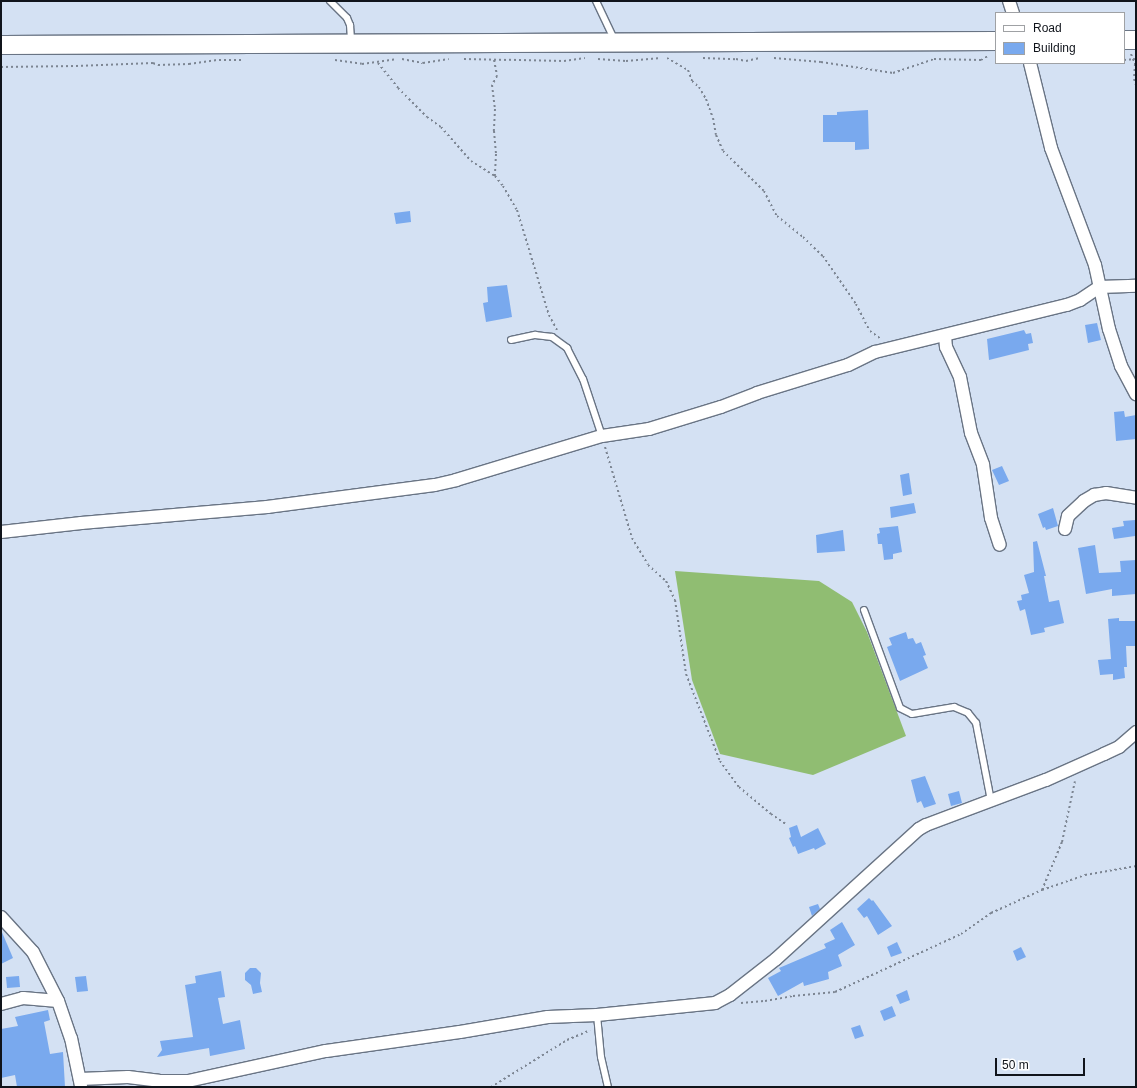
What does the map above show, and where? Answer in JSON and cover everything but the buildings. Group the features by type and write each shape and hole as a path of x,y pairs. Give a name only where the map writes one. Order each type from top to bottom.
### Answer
{"main road":[{"path":"1,45 615,42 994,47"}],"street":[{"path":"1009,1 1013,12"},
{"path":"1030,64 1051,148 1095,265 1111,336 1121,366 1136,394"},
{"path":"1,532 81,523 260,508 435,485 602,436 649,429 722,407 756,393 848,365 875,352 1067,305 1080,300 1099,287 1136,286"},
{"path":"945,336 946,348 960,377 968,421 983,465 991,518 1000,546"},
{"path":"1065,529 1068,516 1084,501 1094,495 1106,493 1136,498"},
{"path":"1,917 33,952 58,1001 71,1038 80,1083 114,1077 159,1081 188,1081 326,1051 460,1032 548,1017 597,1021 699,1006 716,1003 730,995 776,959 865,876 919,829 991,801 1119,747 1136,732"},
{"path":"1,1004 23,998 58,1001"}],"lane":[{"path":"330,1 347,18 350,24 351,43"},
{"path":"596,1 615,42"},
{"path":"511,340 535,335 552,337 568,348 584,379 602,436"},
{"path":"864,610 900,708 912,714 954,707 968,714 976,723 991,801"},
{"path":"597,1021 608,1087"}],"path":[{"path":"1128,40 1132,59 1135,64 1134,79 1136,84"},
{"path":"768,58 821,62 893,72 934,59 981,60 994,47"},
{"path":"596,59 626,61 671,57"},
{"path":"699,58 712,60 736,59 746,61 762,57"},
{"path":"331,59 362,64 378,63 398,59 423,63 449,59 564,61 588,58"},
{"path":"666,58 688,70 692,81 699,87 706,99 713,118 716,135 723,151 764,191 777,216 803,237 823,256 856,304 870,331 881,339 890,340 901,345"},
{"path":"494,59 497,76 492,85 495,109 494,130 496,154 494,176"},
{"path":"1125,60 1136,59"},
{"path":"1,67 153,63 158,65 189,64 219,60 250,60"},
{"path":"378,63 398,88 427,117 441,128 471,161 494,176 503,186 517,210 549,314 568,348"},
{"path":"602,436 632,538 648,566 666,581 675,600 686,674 720,761 739,786 771,814 786,824"},
{"path":"1042,890 1062,842 1075,788 1075,766"},
{"path":"738,1003 835,992 961,934 991,912 1042,890 1085,875 1136,866"},
{"path":"491,1087 597,1021"}],"green space":[{"path":"675,571 819,581 852,602 867,632 906,736 813,775 720,754 692,680"}]}
